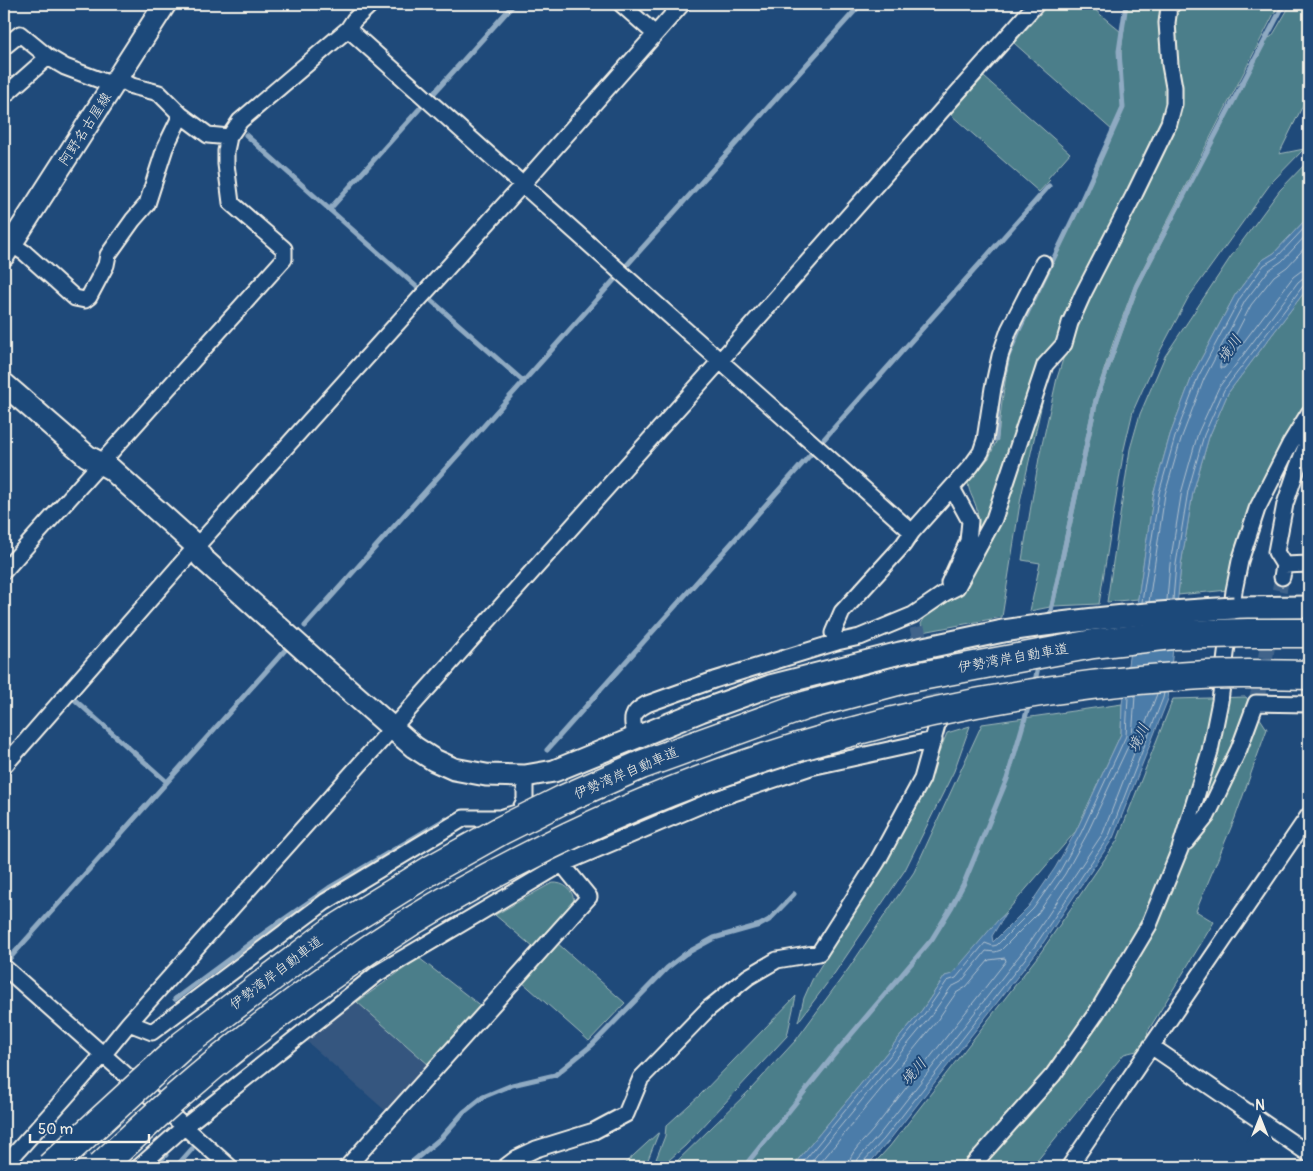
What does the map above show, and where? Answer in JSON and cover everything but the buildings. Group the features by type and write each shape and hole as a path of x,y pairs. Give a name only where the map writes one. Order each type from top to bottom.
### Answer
{"highway":[{"name":"伊勢湾岸自動車道","path":"50,1167 183,1045 331,932 434,868 500,831 562,800 633,769 701,742 804,706 905,679 1093,644 1172,636 1309,633"},
{"path":"100,1167 175,1098 259,1030 346,965 413,920 482,880 551,844 617,813 717,774 921,714 1084,686 1176,676 1309,675"}],"street":[{"name":"阿野名古屋線","path":"7,250 165,4"},
{"path":"4,571 284,259 284,249 231,203 226,164 229,137 240,121 348,29 354,20 371,4"},
{"path":"621,4 655,34"},
{"path":"4,766 195,548 522,185 682,4"},
{"path":"4,1166 103,1055 128,1023 720,361 1036,4"},
{"path":"636,737 633,715 638,708 714,680 837,642 915,621 944,594 957,587 994,519 1044,366 1064,344 1070,323 1083,294 1169,123 1174,104 1174,87 1170,65 1167,23 1169,7 1172,4"},
{"path":"348,29 912,532"},
{"path":"4,47 20,34 48,57 65,67 159,93 181,115 208,135 229,137"},
{"path":"4,96 48,57"},
{"path":"7,250 25,253 75,298 85,300 89,297 106,265 108,255 147,204 166,148 181,115"},
{"path":"837,642 833,633 842,612 903,545 912,532 982,452 1000,356 1009,330 1043,263"},
{"path":"4,384 88,456 111,470 192,542 202,558 414,747 434,760 454,769 486,775 525,776 554,771 701,711 770,686 900,652 1003,631 1110,617 1234,608 1309,607"},
{"path":"971,1167 1053,1075 1097,1012 1149,925 1180,849 1210,751 1220,701 1234,591 1240,561 1257,509 1290,444 1309,413"},
{"path":"1309,439 1298,466 1283,514 1276,552 1283,571 1309,564"},
{"path":"944,594 968,541 970,522 952,488"},
{"path":"1180,849 1207,816 1239,749 1256,703 1309,704"},
{"path":"505,1167 517,1158 536,1149 594,1131 626,1114 641,1078 708,1009 748,977 777,960 819,953 882,854 922,779 938,722"},
{"path":"139,1167 184,1127 378,973 562,864 713,800 811,767 934,740"},
{"path":"128,1023 152,1032 325,902 464,818 500,818 519,812 525,800 525,776"},
{"path":"1069,1167 1309,815"},
{"path":"347,1167 589,897 562,864"},
{"path":"4,968 230,1167"},
{"path":"1151,1046 1309,1154"}],"shaded area":[{"path":"357,1002 429,1065 387,1112 304,1039"}],"green space":[{"path":"1049,4 1088,4 1121,32 1118,51 1122,108 1113,131 1014,43"},
{"path":"1127,4 1166,4 1171,104 1073,305 975,544 978,514 968,483 989,458 998,437 1009,357 1081,206 1124,108 1121,52"},
{"path":"1179,4 1279,4 1135,284 1094,400 1050,607 1030,611 1040,563 1022,560 1039,458 1057,378 1073,328 1173,129 1172,15"},
{"path":"1291,4 1309,4 1309,93 1279,154 1304,149 1271,183 1188,298 1159,353 1133,411 1124,449 1099,604 1054,606 1098,400 1138,288 1267,38 1271,37 1274,33"},
{"path":"984,77 1070,153 1048,178 1050,180 1039,192 950,114"},
{"path":"1309,160 1309,216 1274,253 1261,261 1235,295 1193,374 1170,435 1154,492 1138,599 1107,602 1130,449 1140,414 1165,356 1232,255 1280,190"},
{"path":"1309,286 1309,403 1267,476 1228,590 1178,595 1193,492 1209,437 1228,393"},
{"path":"1050,368 1021,497 1002,617 923,632 921,624 928,612 961,593"},
{"path":"1246,697 1267,729 1235,818 1196,911 1214,922 1148,1031 1145,1049 1124,1054 1032,1167 871,1167 890,1146 1041,952 1117,841 1173,699"},
{"path":"1122,704 1121,734 1076,831 952,975 945,976 922,1010 792,1167 671,1167 751,1089 796,1040 849,968 914,872 982,724"},
{"path":"970,726 954,771 905,870 834,974 798,1022 804,998 812,980 917,807 947,733"},
{"path":"552,883 564,885 572,894 574,903 534,948 495,915"},
{"path":"556,942 625,1003 589,1041 521,981"},
{"path":"419,958 482,1007 429,1065 357,1002"},
{"path":"796,996 787,1036 685,1146 661,1167 653,1167 665,1136 666,1126 700,1095"},
{"path":"659,1132 645,1167 621,1167"}],"water":[{"name":"境川","path":"1309,216 1309,286 1228,393 1209,437 1193,492 1181,565 1168,699 1113,838 1039,949 888,1142 866,1167 792,1167 922,1010 945,976 952,974 1006,913 992,936 993,942 1029,906 1055,868 1076,831 1121,734 1122,704 1154,492 1170,435 1193,374 1235,295 1261,261 1274,253"}],"waterway":[{"path":"434,93 514,4"},
{"path":"627,265 861,4"},
{"path":"996,439 998,401 1008,356 1123,108 1119,51 1126,4"},
{"path":"1049,620 1096,400 1136,287 1284,4"},
{"path":"329,210 422,106"},
{"path":"246,135 419,289"},
{"path":"824,439 1049,186"},
{"path":"305,626 615,279"},
{"path":"432,301 524,382"},
{"path":"547,750 811,454"},
{"path":"9,959 286,649"},
{"path":"1034,686 1039,662"},
{"path":"75,700 167,782"},
{"path":"744,1167 833,1056 932,939 964,883 1007,779 1030,701"},
{"path":"175,999 329,888 446,819"},
{"path":"406,1167 441,1138 464,1112 483,1097 512,1085 555,1075 592,1045 667,968 685,954 714,938 760,925 769,920 794,894"},
{"path":"176,1167 192,1149"},
{"path":"153,1167 166,1155"}],"tunnel":[{"path":"1256,703 1282,577"},
{"path":"917,627 937,718"}]}
